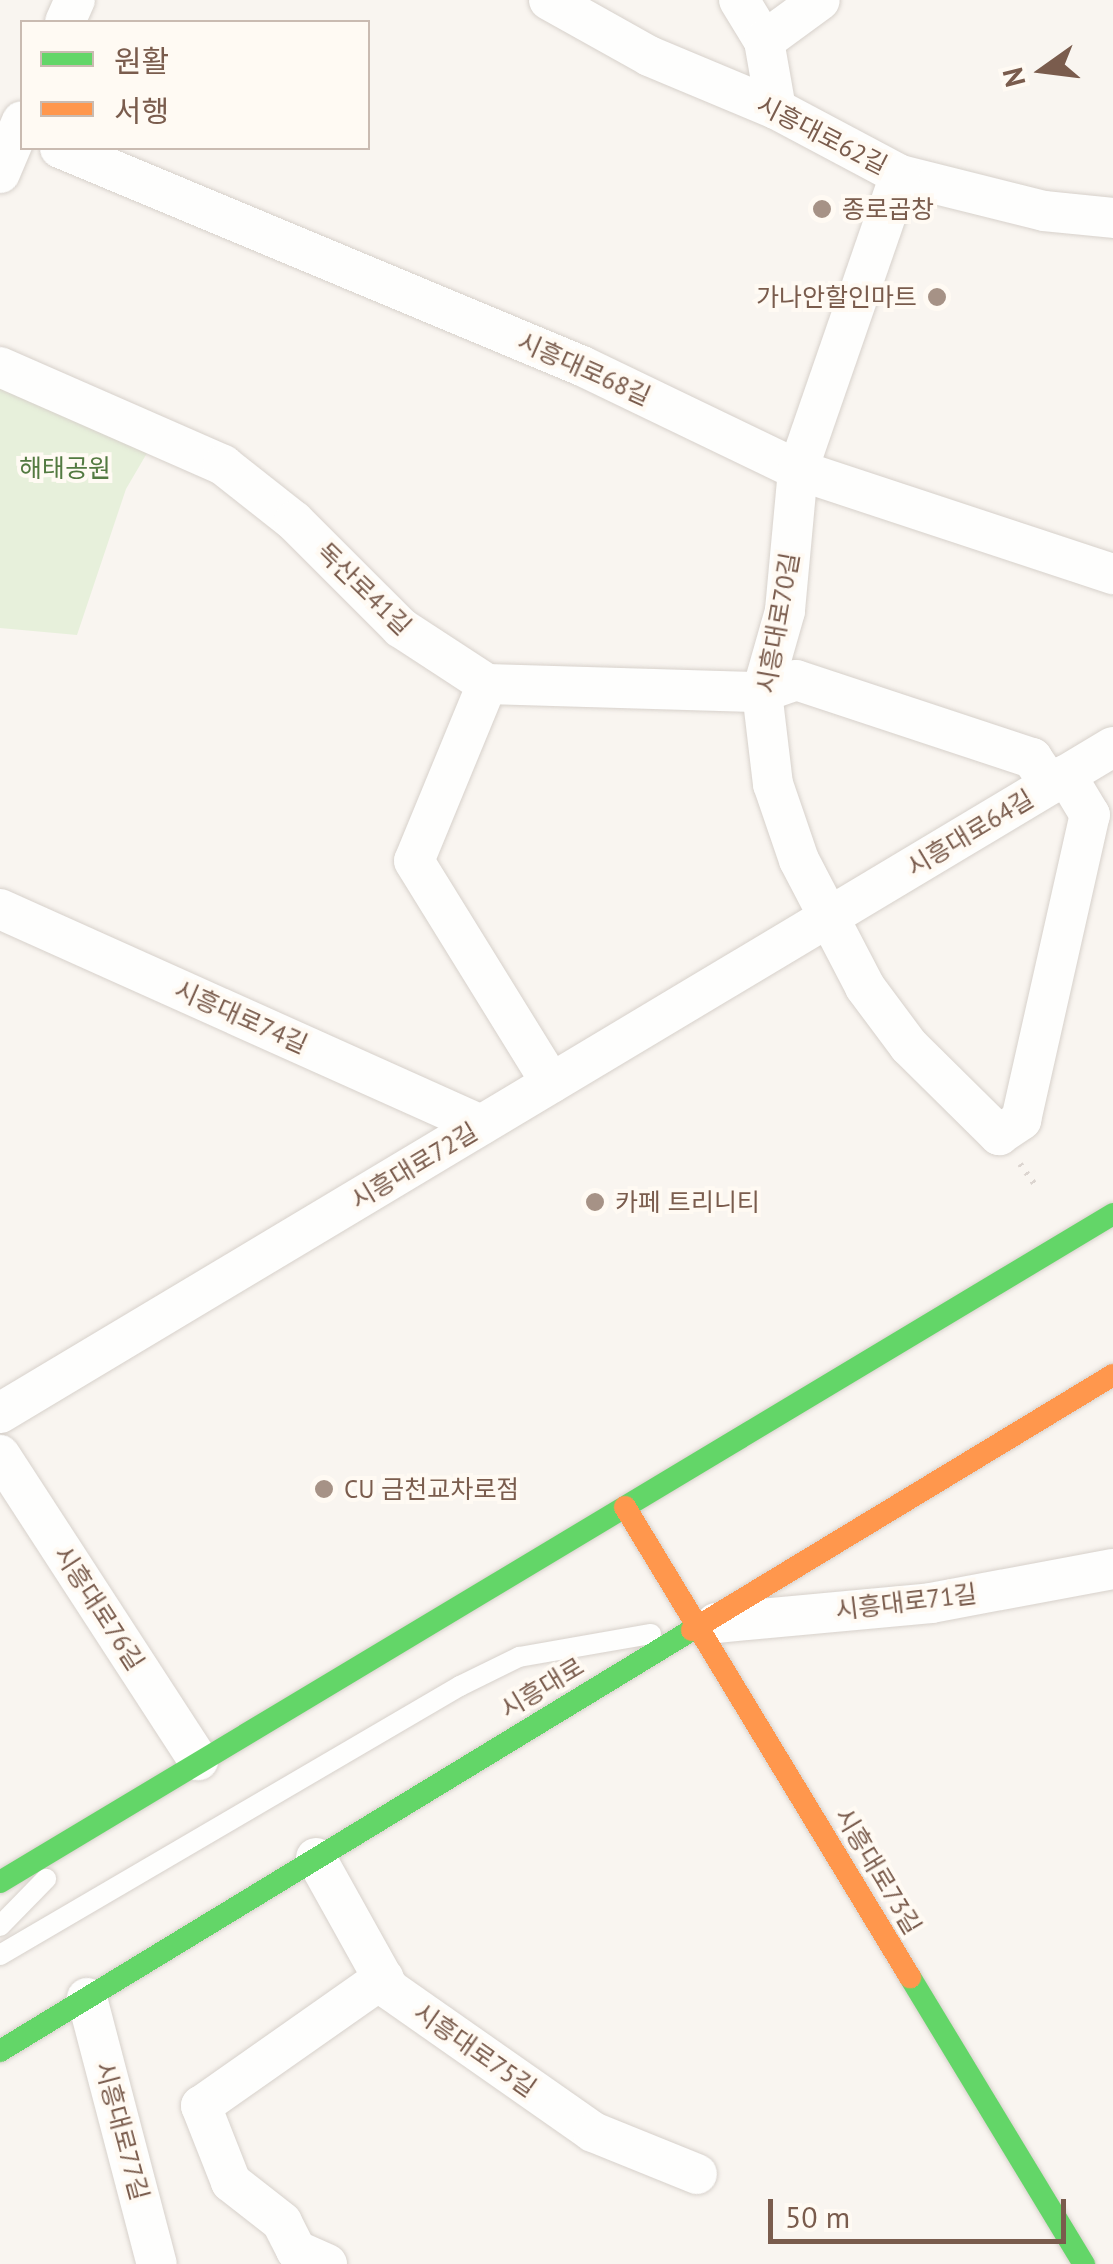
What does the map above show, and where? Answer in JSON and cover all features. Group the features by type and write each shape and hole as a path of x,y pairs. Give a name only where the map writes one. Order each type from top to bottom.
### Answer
{"main road":[{"path":"0,1882 1113,1214"},
{"name":"시흥대로","path":"0,2051 1113,1375"},
{"name":"시흥대로73길","path":"624,1507 1084,2264"}],"street":[{"name":"시흥대로62길","path":"549,0 649,56 776,108 900,174 1044,211 1113,218"},
{"path":"739,0 764,41 776,108"},
{"path":"764,41 820,0"},
{"path":"0,173 16,126"},
{"name":"시흥대로68길","path":"65,150 582,366 798,470 1113,574"},
{"name":"시흥대로70길","path":"900,174 798,470 784,611 762,692 773,784 828,918 864,986 909,1046 999,1135 1021,1120 1090,815 1058,780"},
{"name":"독산로41길","path":"0,367 223,465 294,522 401,628 486,684"},
{"path":"552,1083 414,861 486,684 762,692 796,680 1032,758 1058,780"},
{"name":"시흥대로64길","path":"828,918 1113,747"},
{"name":"시흥대로74길","path":"0,909 481,1126"},
{"name":"시흥대로72길","path":"0,1413 828,918"},
{"name":"시흥대로76길","path":"0,1455 198,1760"},
{"name":"시흥대로71길","path":"697,1626 931,1603 1113,1569"},
{"name":"시흥대로75길","path":"316,1858 383,1978 474,2051 593,2132 697,2174"},
{"path":"327,2264 296,2250 282,2222 231,2182 200,2106 383,1978"},
{"name":"시흥대로77길","path":"87,1998 157,2264"}],"lane":[{"path":"0,1956 504,1664 697,1626"},
{"path":"0,1926 108,1818"}],"green space":[{"name":"해태공원","path":"0,367 157,436 126,489 77,635 0,628"}],"traffic: fast":[{"path":"0,1882 1113,1214"},
{"path":"0,2051 692,1630"},
{"path":"910,1977 1084,2264"}],"traffic: slow":[{"path":"692,1630 1113,1375"},
{"path":"625,1507 910,1977"}],"place":[{"name":"종로곱창","path":"822,209"},
{"name":"가나안할인마트","path":"937,297"},
{"name":"카페 트리니티","path":"595,1202"},
{"name":"CU 금천교차로점","path":"324,1489"}]}
